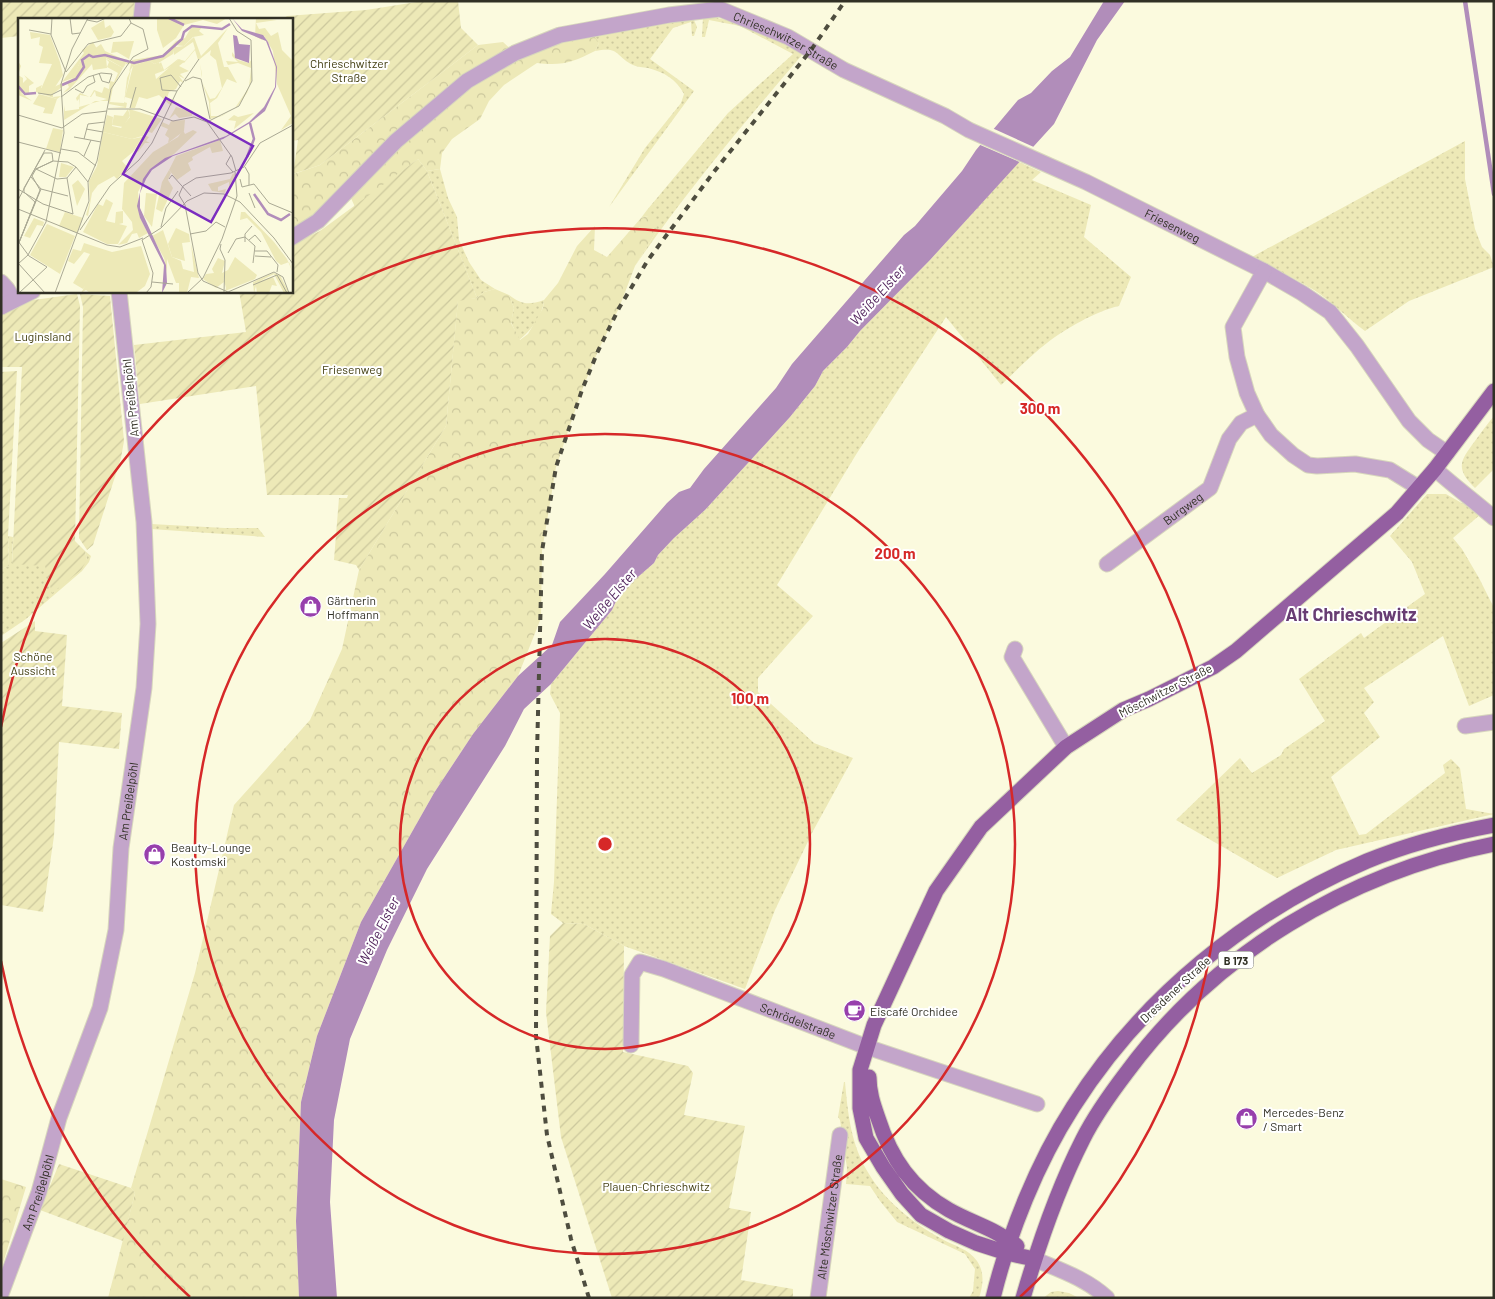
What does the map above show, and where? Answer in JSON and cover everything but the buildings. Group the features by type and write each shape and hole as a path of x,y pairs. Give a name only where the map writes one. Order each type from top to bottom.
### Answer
{"main road":[{"name":"Möschwitzer Straße","path":"1034,1259 1009,1247 976,1243 949,1231 921,1215 902,1194 883,1168 866,1138 860,1108 860,1070 874,1025 936,891 982,827 1066,747 1123,710 1214,667 1236,651 1397,514 1435,469 1494,391"},
{"name":"Dresdener Straße","path":"993,1298 1028,1196 1053,1141 1094,1076 1118,1046 1158,1003 1227,942 1296,896 1368,861 1402,848 1461,831 1494,825"},
{"name":"B 173","path":"1023,1298 1034,1259 1066,1176 1084,1137 1109,1096 1158,1033 1212,980 1242,956 1289,924 1358,887 1435,858 1494,844"}],"street":[{"path":"141,18 143,1"},
{"name":"Chrieschwitzer Straße","path":"292,237 318,221 396,141 467,80 515,53 560,35 720,5 788,37 844,70"},
{"name":"Friesenweg","path":"844,70 944,116 969,130 1045,162 1264,271 1302,293 1330,312 1409,420 1428,440 1446,453"},
{"path":"1264,271 1233,327 1239,366 1247,393 1257,414 1271,435 1293,455 1308,465 1355,464 1390,470 1419,488"},
{"path":"1,282 10,292 11,296 1,307"},
{"path":"1,307 31,292"},
{"name":"Am Preißelpöhl","path":"1,1294 38,1192 59,1118 100,1008 116,930 121,848 144,688 148,624 144,522 119,292"},
{"name":"Burgweg","path":"1107,564 1210,488 1229,439 1241,423 1257,414"},
{"path":"1435,469 1494,518"},
{"path":"1015,649 1012,657 1066,747"},
{"path":"1465,726 1494,722"},
{"name":"Schrödelstraße","path":"632,1045 632,975 640,962 664,969 868,1047 1037,1104"},
{"name":"Alte Möschwitzer Straße","path":"818,1298 840,1135"},
{"path":"1034,1259 1085,1281 1108,1298"}],"green space":[{"path":"1,1 135,1 134,18 18,18 18,36 1,38"},
{"name":"Chrieschwitzer Straße","path":"423,1 458,1 461,28 478,45 320,165 293,174 298,140 292,141 292,18 284,18 287,16 366,10"},
{"path":"707,16 757,30 802,55 695,185 635,266 656,232 648,216 641,218 728,113 793,54 740,26 709,20 705,37 702,37 703,17"},
{"path":"694,20 697,27 694,36 692,36 691,22 673,28 650,59 694,91 609,207 645,148 681,103 684,94 673,80 664,74 633,65 613,51 595,51 599,43 579,36 640,24"},
{"path":"579,36 594,36 599,43 595,51 580,58 554,64 537,63 504,85 489,101 480,119 452,139 442,153 440,169 427,171 418,159 355,207 350,196 333,195 292,231 292,175 320,165 478,45 503,42 519,57"},
{"path":"1465,141 1465,179 1475,229 1482,247 1490,255 1494,267 1409,301 1365,331 1314,290 1252,257"},
{"name":"Friesenweg","path":"418,159 427,171 477,298 458,301 446,426 359,570 356,565 334,560 339,498 347,498 348,495 267,495 256,386 140,404 134,345 246,332 239,292 292,292 292,245 320,231"},
{"path":"1019,162 1041,172 1032,180 1091,205 1084,237 1131,277 1119,306 1091,316 1063,332 1035,353 1001,385 946,317 857,453 777,585 813,616 758,678 758,692 814,743 853,758 813,831 775,910 745,989 624,946 584,924 563,923 551,914 554,882 560,713 550,694 551,684 612,610 617,599 631,583 654,563 658,555 674,538 705,510 790,417 815,386 823,371 930,260"},
{"path":"440,169 448,198 457,217 459,240 469,262 481,280 495,289 484,292 477,298 427,171"},
{"path":"648,216 657,222 656,232 635,266 619,308 598,351 582,390 556,467 542,551 541,618 518,676 473,734 434,793 361,922 317,1036 301,1102 296,1221 299,1298 108,1298 135,1193 131,1188 195,973 234,805 310,720 342,649 359,570 446,426 458,300 477,298 484,292 495,289 509,295 514,308 511,323 520,340 528,334 543,308 544,300 558,283 577,246 595,226 594,250 607,257 641,218"},
{"name":"Luginsland","path":"77,294 80,306 75,541 85,551 87,560 81,570 52,593 45,566 12,564 22,367 1,367 1,310 19,302"},
{"path":"80,294 110,296 124,441 121,458 93,545 87,550 79,538 83,307"},
{"path":"509,295 518,301 526,303 544,300 536,322 519,340 511,322 514,308"},
{"path":"17,371 8,536 9,566 1,569 1,372"},
{"path":"1494,416 1494,469 1475,488 1464,475 1462,470 1463,459"},
{"path":"1427,494 1446,494 1481,514 1453,538 1462,549 1479,578 1494,608 1494,695 1469,706 1443,636 1364,688 1374,702 1364,713 1380,737 1331,777 1359,835 1366,834 1445,773 1443,765 1451,759 1460,768 1466,809 1494,814 1336,850 1277,878 1176,820 1240,758 1252,773 1281,755 1284,749 1325,721 1299,679 1361,633 1364,638 1425,594 1412,562 1390,536"},
{"path":"151,524 258,528 265,537 151,529"},
{"path":"8,536 13,537 12,564 87,560 85,551 91,556 82,571 26,619 1,636 1,569 9,566"},
{"name":"Schöne Aussicht","path":"35,621 35,631 67,635 62,706 122,713 119,749 59,742 54,836 43,912 1,905 1,643"},
{"name":"Plauen-Chrieschwitz","path":"563,923 584,924 624,946 623,1052 688,1066 693,1073 684,1115 745,1126 729,1208 751,1212 741,1280 793,1289 793,1298 612,1298 561,1137 546,1012 550,936"},
{"path":"844,1082 854,1141 869,1174 883,1193 911,1219 931,1233 974,1257 980,1266 982,1275 979,1298 969,1298 973,1291 975,1269 965,1254 897,1222 870,1186 846,1184 847,1168 838,1117"},
{"path":"59,1164 131,1188 135,1193 123,1241 40,1210"},
{"path":"1,1179 26,1187 1,1270"},
{"path":"1051,1292 1069,1293 1079,1298 1043,1298"}],"water":[{"name":"Weiße Elster","path":"1104,1 1125,1 1097,40 1054,124 930,260 823,371 815,386 790,417 705,510 674,538 658,555 654,563 631,583 617,599 612,610 551,684 524,709 505,746 427,869 387,950 350,1039 334,1120 330,1202 337,1298 299,1298 296,1221 301,1102 317,1036 361,922 434,793 473,734 518,676 552,645 560,622 667,503 679,492 690,488 704,469 776,388 792,364 962,171 976,150 1018,100 1031,93 1052,71 1070,57"}],"pier":[{"path":"992,128 1036,148 1022,163 978,144"}],"waterway":[{"path":"1465,1 1494,194"}],"railway":[{"path":"589,1298 571,1239 547,1135 536,1036 537,754 542,551 556,467 582,390 598,351 619,308 648,260 713,173 811,50 845,1"}],"place":[{"name":"Gärtnerin Hoffmann","path":"311,607"},
{"name":"Beauty-Lounge Kostomski","path":"155,854"},
{"name":"Eiscafé Orchidee","path":"854,1011"},
{"name":"Mercedes-Benz / Smart","path":"1247,1119"}],"district":[{"name":"Alt Chrieschwitz","path":"1351,614"}]}
